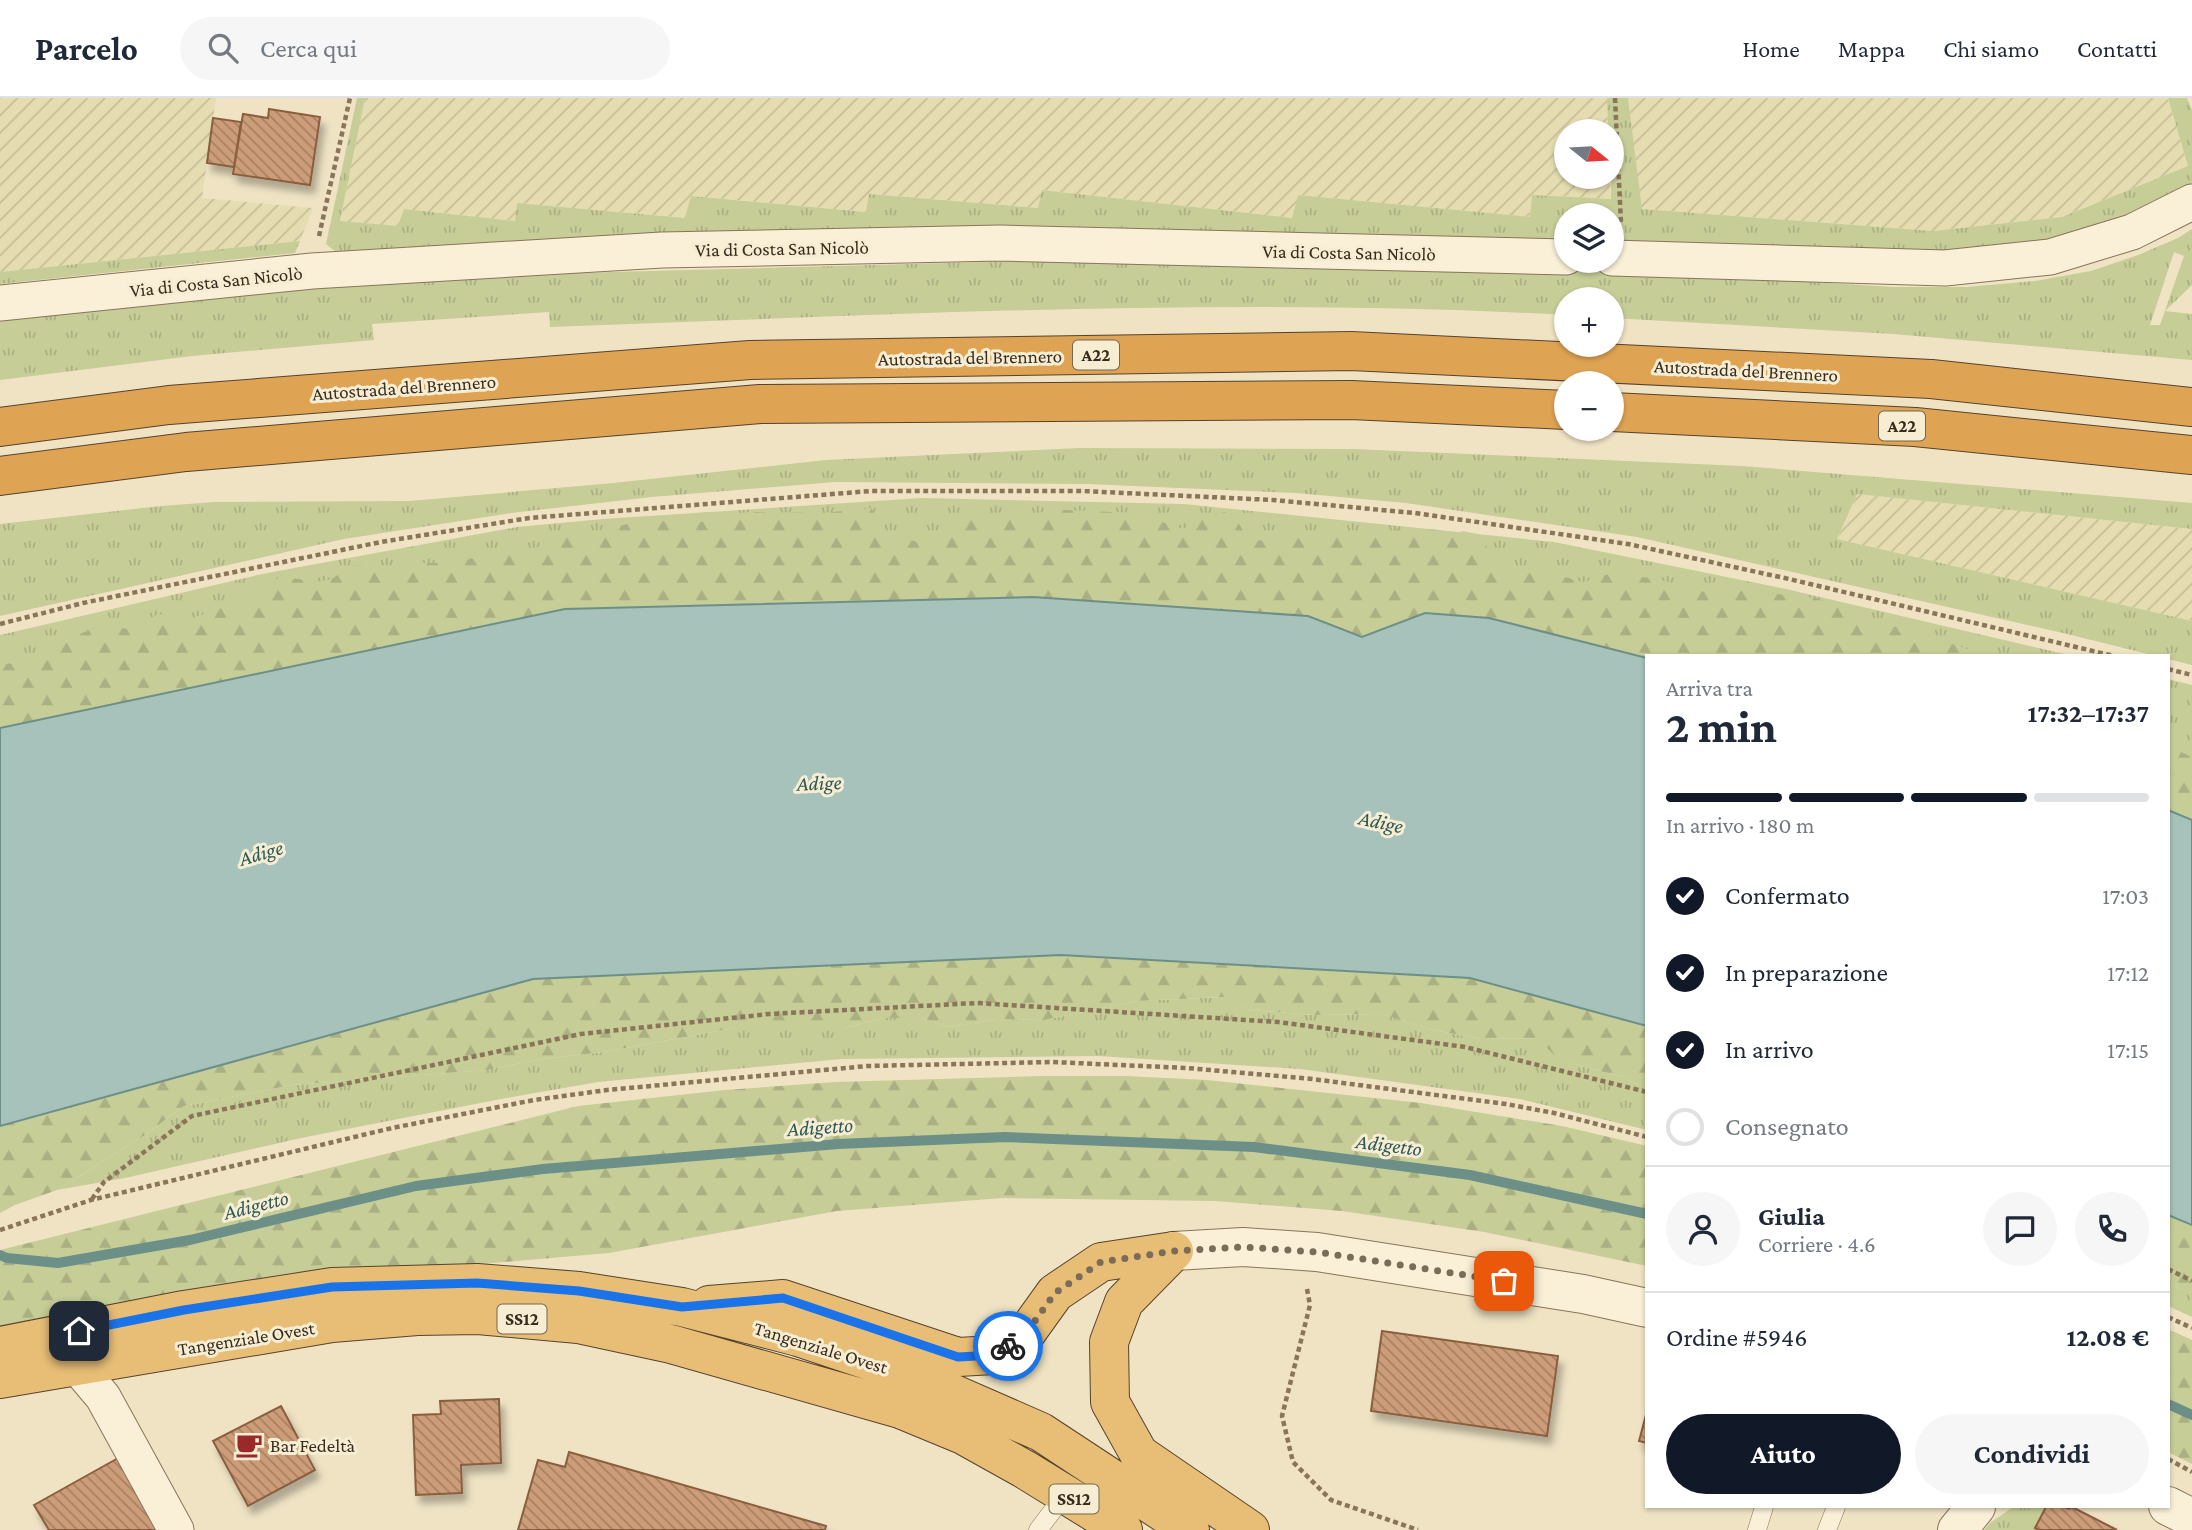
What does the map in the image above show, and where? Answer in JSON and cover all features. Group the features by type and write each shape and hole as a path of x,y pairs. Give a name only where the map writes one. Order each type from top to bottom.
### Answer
{"highway":[{"name":"Autostrada del Brennero","path":"0,427 169,405 750,360 1351,351 1931,379 2192,407"},
{"path":"0,476 186,452 760,404 1351,400 1554,409"},
{"name":"A22","path":"1624,413 1914,426 2192,455"},
{"path":"682,1307 783,1298 958,1357 994,1355 1027,1332 1055,1293 1101,1262 1174,1251"},
{"path":"1174,1251 1124,1302 1109,1342 1110,1402 1139,1454 1250,1530"},
{"name":"Tangenziale Ovest","path":"0,1346 184,1310 332,1287 477,1283 579,1291 682,1307 798,1337 906,1373 1041,1432 1190,1530"},
{"name":"Tangenziale Ovest","path":"0,1379 332,1323 478,1315 578,1324 684,1348 900,1409 963,1435 1123,1530"},
{"path":"1024,1469 1058,1522"}],"street":[{"path":"1624,259 1945,268 2050,257 2132,232 2192,202"},
{"name":"Via di Costa San Nicolò","path":"0,303 312,271 662,250 1000,243 1554,257"},
{"path":"1174,1251 1243,1247 1300,1250 1583,1294 1645,1308"},
{"path":"76,1365 103,1397 176,1530"},
{"path":"2170,1507 2192,1518"},
{"path":"1941,1530 1942,1508"},
{"path":"1957,1530 1975,1508"}],"lane":[{"path":"1757,1530 1764,1508"},
{"path":"1827,1530 1836,1508"}],"path":[{"path":"312,271 350,98"},
{"path":"1615,98 1617,203"},
{"path":"0,624 96,600 381,542 529,518 871,491 1082,491 1273,500 1415,513 1628,544 2106,654"},
{"path":"2170,670 2192,675"},
{"path":"91,1200 104,1182 192,1115 581,1034 769,1014 978,1003 1278,1022 1465,1047 1645,1092"},
{"path":"0,1230 91,1200 392,1128 534,1100 618,1088 867,1066 1053,1062 1187,1068 1312,1079 1506,1104 1554,1113 1645,1136"},
{"path":"1300,1250 1310,1305 1282,1416 1293,1462 1331,1500 1418,1530"},
{"path":"2170,1270 2192,1281"},
{"path":"2170,1318 2192,1328"},
{"path":"2170,1461 2192,1472"}],"shaded area":[{"path":"0,98 216,98 202,198 313,208 300,241 0,272"},
{"path":"365,98 1607,98 1608,119 1554,119 1554,189 1611,189 1611,199 1532,195 1530,217 1298,195 1292,218 1043,190 1038,208 870,194 867,212 692,196 686,218 517,203 515,221 404,209 399,226 340,222"},
{"path":"1628,98 2168,98 2188,166 2062,217 1933,231 1641,209"},
{"path":"1857,494 2192,529 2192,621 1837,539"}],"green space":[{"path":"357,98 365,98 340,221 398,226 404,209 515,221 517,203 685,218 691,196 866,212 869,194 1038,208 1042,190 1292,218 1298,195 1530,217 1532,195 1611,199 1611,189 1624,189 1624,119 1608,119 1607,98 1628,98 1642,209 1933,231 2062,217 2188,166 2168,98 2187,98 2192,110 2192,192 2130,222 1975,256 1624,245 1624,203 1554,203 1554,244 336,252 326,244"},
{"path":"2192,229 2192,285 2165,311 2192,314 2192,360 1893,334 1624,319 1624,287 1554,287 1554,315 1312,307 1185,307 550,327 549,312 372,324 374,340 192,356 0,380 0,317 423,277 1059,260 1456,266 1554,270 1554,273 1711,276 1893,287 1967,287 2035,281 2091,271 2138,255","holes":["2174,252 2184,256 2160,325 2150,325"]},
{"path":"300,241 295,253 0,284 0,272"},
{"path":"1080,448 1354,449 1742,466 2192,503 2192,529 1857,494 1837,539 2192,621 2192,665 2170,660 2170,654 2148,654 1637,537 1406,503 1296,493 1087,484 835,482 652,497 511,513 344,539 0,616 0,524 215,502 410,501 826,460"},
{"path":"922,498 1184,504 1554,542 1786,589 2064,654 1645,654 1645,657 1489,618 565,609 0,728 0,635 262,574 517,527"},
{"path":"872,508 877,533 918,542 969,520 1065,510 1135,513 1183,529 1203,517 1225,512 1239,524 1250,541 1372,536 1398,529 1440,530 1449,535 1463,531 1485,536 1489,561 1504,571 1554,574 1583,582 1609,574 1653,578 1705,592 1747,591 1816,598 1884,624 1919,632 1981,654 1645,654 1645,657 1489,618 1425,613 1362,637 1308,616 0,728 0,665 25,662 53,645 102,625 128,629 159,614 186,620 250,599 281,576 316,582 332,579 350,566 377,563 391,575 417,563 441,563 513,553 538,547 562,532 595,532 639,521 709,522 748,512 823,513"},
{"path":"2170,680 2192,685 2192,820 2170,811"},
{"path":"2170,747 2192,757 2192,820 2170,811"},
{"path":"1061,955 1470,978 1645,1025 1645,1089 1624,1077 1556,1057 1537,1038 1481,1039 1429,1029 1381,1014 1314,1015 1250,1010 1224,997 1137,1001 1044,1020 997,1019 950,1027 921,1018 883,1018 844,1028 734,1028 487,1070 292,1085 184,1106 145,1135 57,1190 0,1213 0,1126 533,979"},
{"path":"1225,997 1250,1010 1314,1015 1381,1014 1429,1029 1481,1039 1537,1038 1557,1057 1624,1077 1645,1089 1645,1130 1520,1099 1300,1069 1098,1056 842,1059 598,1082 301,1138 125,1178 57,1190 145,1135 184,1106 292,1085 487,1070 734,1028 844,1028 883,1018 921,1018 950,1027 997,1019 1044,1020 1137,1001"},
{"path":"1042,1076 1207,1080 1421,1103 1562,1126 1645,1146 1645,1266 1484,1232 1342,1211 1215,1201 1002,1198 837,1211 609,1253 434,1268 0,1334 0,1250 578,1106 725,1090 835,1082"},
{"path":"2170,1216 2192,1225 2192,1293 2170,1285"},
{"path":"2170,1285 2192,1293 2192,1317 2170,1307"},
{"path":"2170,1330 2192,1340 2192,1464 2170,1453"},
{"path":"2012,1508 2045,1508 2035,1527 2039,1530 1984,1530"}],"water":[{"name":"Adige","path":"1033,597 1308,616 1362,637 1425,613 1489,618 1645,657 1645,1025 1470,978 1061,955 533,979 0,1126 0,728 565,609"},
{"path":"2170,811 2192,820 2192,1225 2170,1216"}],"building":[{"path":"269,109 320,117 310,185 233,174 243,114 268,118"},
{"path":"213,118 241,122 234,167 207,163"},
{"path":"1382,1331 1558,1356 1547,1436 1371,1411"},
{"path":"499,1399 501,1463 461,1465 462,1493 416,1495 413,1415 441,1414 440,1401"},
{"path":"281,1406 315,1470 248,1506 213,1441"},
{"path":"1645,1418 1645,1442 1639,1441"},
{"path":"569,1452 826,1526 825,1530 518,1530 538,1460 565,1467"},
{"path":"120,1457 158,1530 49,1530 34,1505"},
{"path":"2045,1508 2074,1508 2117,1530 2039,1530 2035,1528"}],"waterway":[{"name":"Adigetto","path":"0,1255 58,1263 190,1240 416,1186 543,1169 838,1144 1005,1137 1254,1147 1470,1175 1645,1214"},
{"name":"Adigetto","path":"2170,1405 2192,1415"}],"way so far":[{"path":"1008,1346 1027,1332 1055,1293 1101,1262 1174,1251 1243,1247 1317,1252 1504,1281"}],"place":[{"name":"Bar Fedeltà","path":"249,1445"}],"route":[{"path":"79,1331 184,1310 332,1287 477,1283 579,1291 682,1307 783,1298 958,1357 994,1355 1008,1346"}]}
